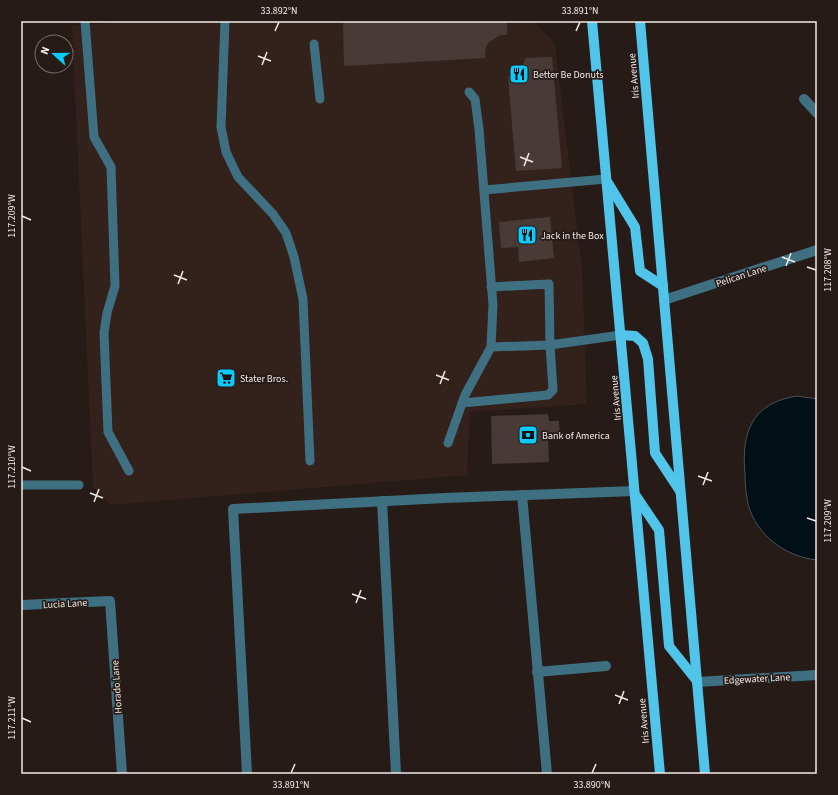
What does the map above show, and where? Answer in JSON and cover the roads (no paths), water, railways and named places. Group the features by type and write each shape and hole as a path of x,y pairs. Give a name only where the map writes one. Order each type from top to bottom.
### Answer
{"main road":[{"name":"Iris Avenue","path":"592,21 660,774"},
{"name":"Iris Avenue","path":"640,21 705,774"},
{"path":"606,179 635,227 640,271 663,286"},
{"path":"621,335 635,336 643,343 648,359 655,453 681,493"},
{"path":"635,493 659,530 669,646 697,682"}],"street":[{"path":"804,99 817,114"},
{"name":"Pelican Lane","path":"664,300 817,250"},
{"path":"247,774 233,509 522,495 635,493"},
{"path":"522,495 546,774"},
{"path":"382,501 396,774"},
{"name":"Lucia Lane","path":"21,605 110,601"},
{"name":"Horado Lane","path":"110,601 122,774"},
{"path":"537,672 606,666"},
{"name":"Edgewater Lane","path":"697,682 817,675"}],"lane":[{"path":"85,21 94,137 111,167 115,286 107,313 104,333 108,432 129,471"},
{"path":"224,21 221,127 226,152 238,177 273,214 286,233 294,257 303,299 310,460"},
{"path":"314,44 320,99"},
{"path":"448,444 462,403 472,380 491,347 493,305 480,129 475,99 469,92"},
{"path":"484,190 606,179"},
{"path":"462,403 548,395 553,390 550,345 549,284 491,287"},
{"path":"491,347 550,345 621,335"},
{"path":"21,485 79,485"}],"place":[{"name":"Better Be Donuts","path":"519,74"},
{"name":"Jack in the Box","path":"527,235"},
{"name":"Stater Bros.","path":"226,378"},
{"name":"Bank of America","path":"528,435"}]}
